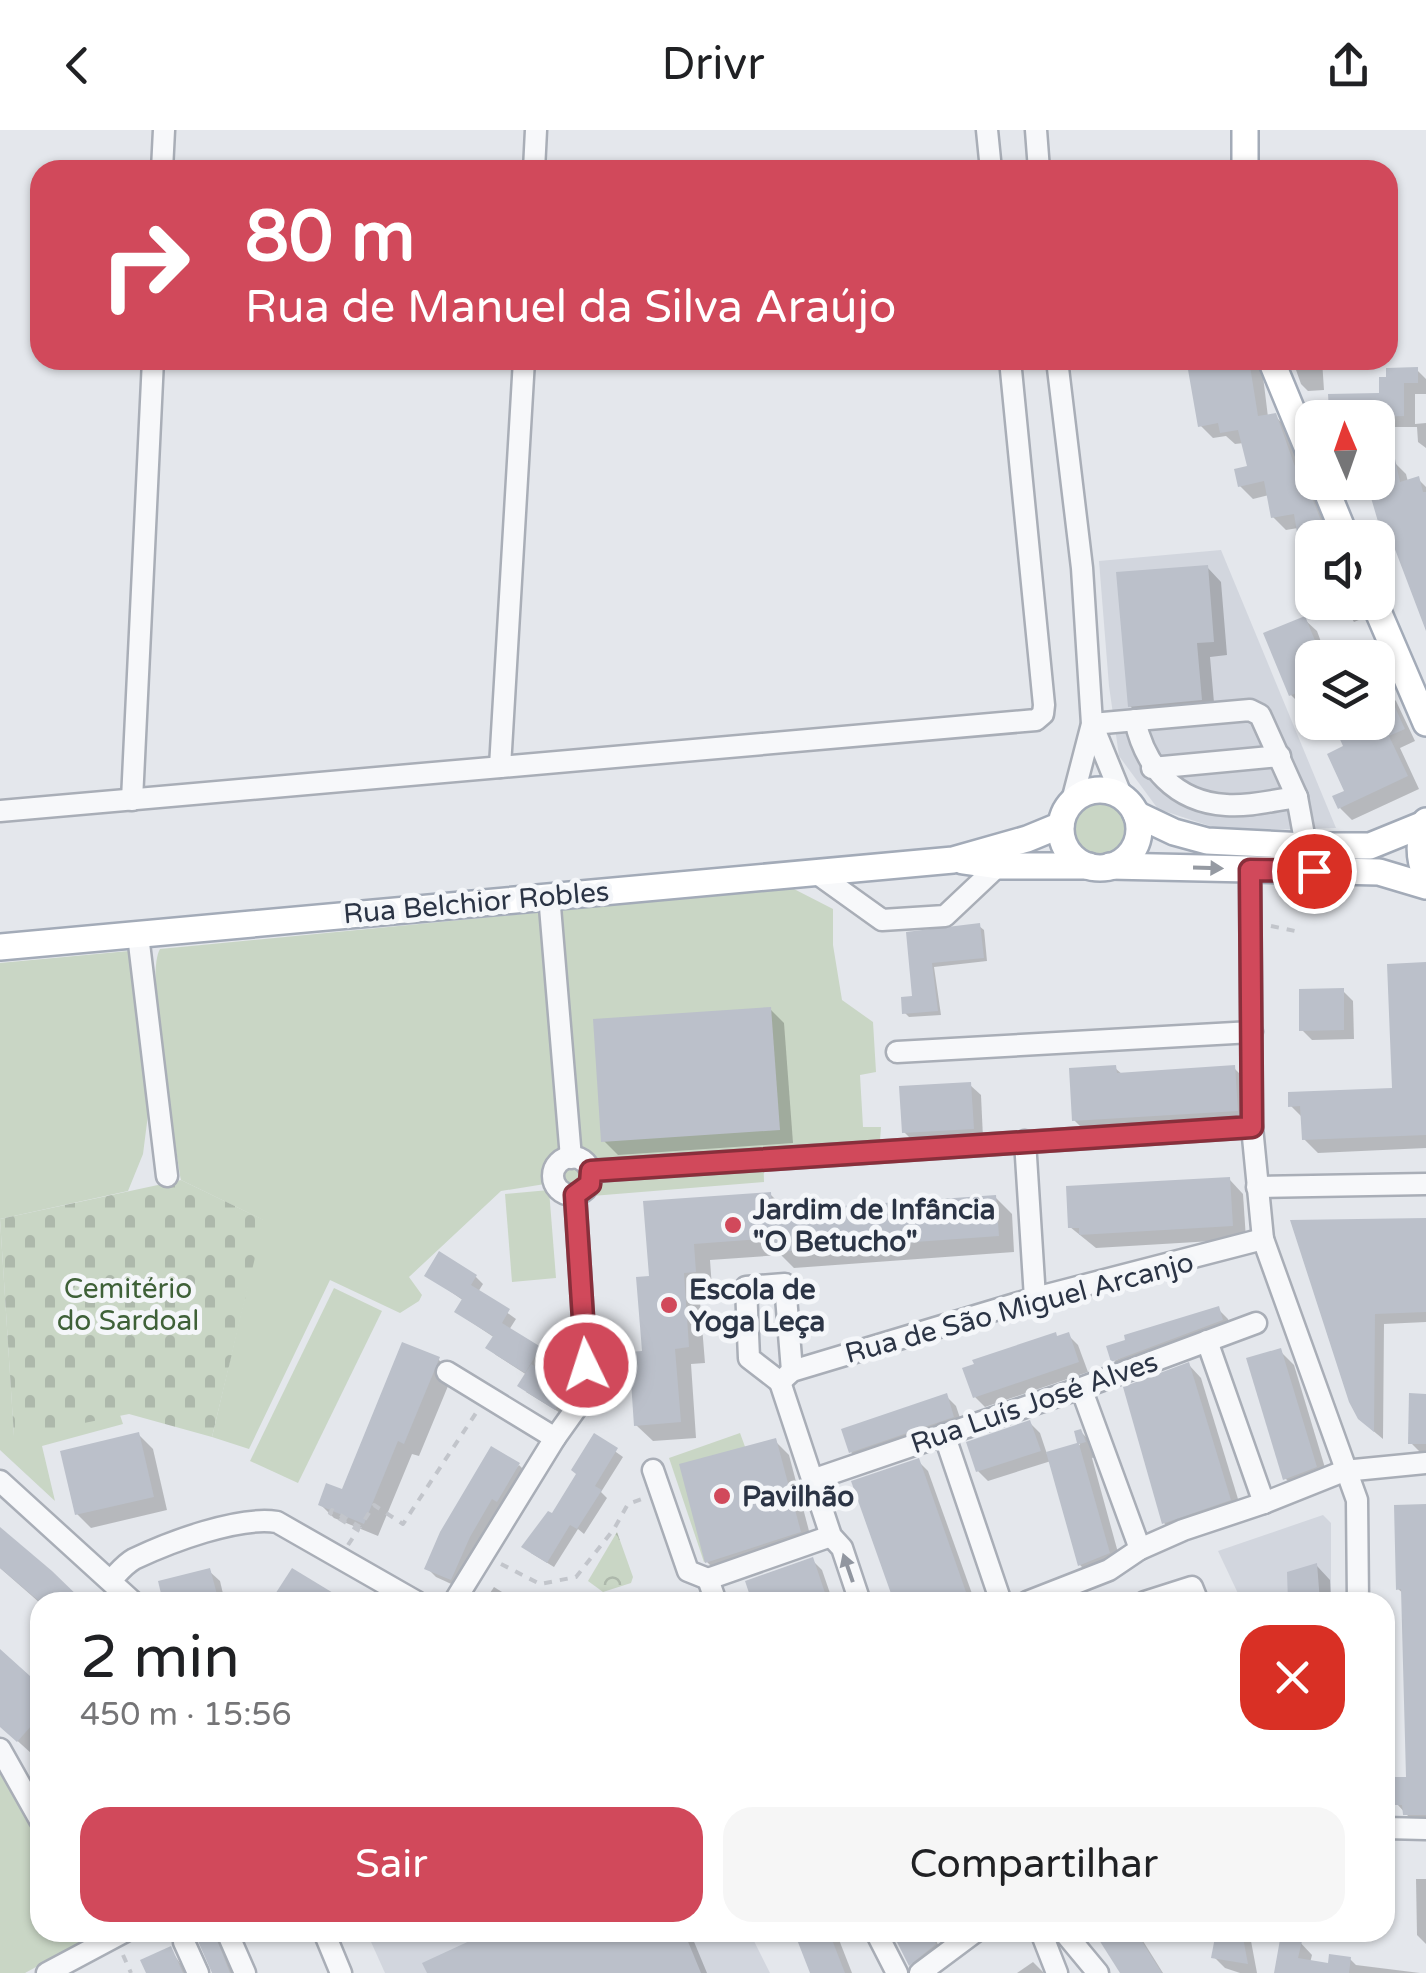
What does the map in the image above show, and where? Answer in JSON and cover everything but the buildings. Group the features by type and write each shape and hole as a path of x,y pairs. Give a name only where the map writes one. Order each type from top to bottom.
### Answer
{"main road":[{"path":"1245,130 1245,160"},
{"path":"1275,370 1295,418"},
{"path":"1382,620 1426,724"},
{"path":"1130,806 1138,836 1121,862 1100,866 1068,851 1061,825 1072,801 1091,790 1112,792 1174,832 1207,841 1370,846 1425,822"},
{"path":"1425,822 1420,857 1426,876"},
{"name":"Rua Belchior Robles","path":"0,946 953,860 1061,825"},
{"name":"Rua Belchior Robles","path":"953,860 998,866 1379,872 1426,886"}],"street":[{"path":"162,160 164,130"},
{"path":"534,160 536,130"},
{"path":"987,130 990,160"},
{"path":"1036,130 1038,160"},
{"path":"132,800 153,370"},
{"path":"500,767 523,370"},
{"path":"0,811 1036,720 1043,714 1044,705 1011,370"},
{"path":"1058,370 1082,568 1092,724 1072,801"},
{"path":"1092,724 1250,710 1260,715 1297,797 1306,846"},
{"path":"1135,720 1152,768 1174,788 1198,800 1228,806 1297,797"},
{"path":"1092,724 1130,806"},
{"path":"1152,768 1280,756"},
{"path":"815,872 882,920 945,916 998,866"},
{"path":"1250,870 1252,1127 1263,1239 1356,1500 1358,1592"},
{"path":"549,895 571,1158"},
{"path":"138,935 168,1176"},
{"path":"897,1052 1252,1032"},
{"path":"591,1171 1252,1127"},
{"path":"1025,1140 1036,1298"},
{"path":"571,1158 584,1161 591,1171 590,1184 575,1195 563,1193 554,1178 560,1162 571,1158"},
{"path":"1257,1187 1426,1184"},
{"path":"460,1592 580,1403 586,1365 575,1195"},
{"name":"Rua de São Miguel Arcanjo","path":"812,1480 786,1376 1036,1298 1263,1239"},
{"name":"Rua Luís José Alves","path":"812,1480 1256,1323"},
{"path":"1207,1341 1264,1503"},
{"path":"448,1372 555,1438"},
{"path":"1081,1388 1140,1549"},
{"path":"944,1434 998,1592"},
{"path":"1053,1592 1109,1570 1140,1549 1183,1530 1344,1471 1426,1462"},
{"path":"653,1470 688,1571 708,1579 830,1536"},
{"path":"812,1480 830,1536 842,1548 857,1592"},
{"path":"0,1481 123,1592"},
{"path":"110,1580 131,1561 232,1524 257,1519 276,1522 399,1592"},
{"path":"708,1579 713,1592"},
{"path":"0,1749 30,1802"},
{"path":"1395,1828 1426,1828"},
{"path":"47,1973 99,1942"},
{"path":"184,1942 198,1973"},
{"path":"231,1942 245,1973"},
{"path":"328,1942 341,1973"},
{"path":"881,1942 897,1973"},
{"path":"920,1973 958,1942"},
{"path":"1046,1942 1057,1973"},
{"path":"1072,1942 1098,1973"}],"path":[{"path":"1251,926 1278,926 1295,932"},
{"path":"340,1558 358,1530 330,1512 360,1527 374,1505 404,1524 487,1396"},
{"path":"484,1555 540,1584 576,1577 614,1529 628,1504 661,1493"}],"shaded area":[{"path":"1221,550 1295,729 1295,740 1300,740 1336,828 1225,831 1158,809 1119,756 1099,561"},
{"path":"1323,1515 1331,1523 1331,1592 1237,1592 1218,1551"},
{"path":"371,1942 754,1942 770,1973 385,1973"}],"green space":[{"path":"1100,797 1121,806 1130,827 1121,848 1100,857 1079,848 1070,827 1079,806"},
{"path":"792,888 833,909 833,945 842,1000 873,1022 876,1072 860,1075 863,1127 881,1127 880,1141 763,1148 764,1182 592,1196 551,1183 501,1191 409,1277 422,1295 400,1313 330,1280 249,1449 212,1437 263,1220 181,1180 158,1023 156,965 160,949"},
{"path":"129,951 150,1099 143,1154 128,1191 0,1219 0,963"},
{"name":"Cemitério do Sardoal","path":"181,1180 264,1220 212,1437 129,1414 14,1437 0,1219"},
{"path":"549,1190 556,1278 512,1282 505,1194"},
{"path":"0,1219 14,1436 120,1415 123,1424 42,1446 55,1501 0,1450"},
{"path":"334,1288 382,1311 298,1483 250,1461"},
{"name":"Pavilhão","path":"740,1433 777,1534 704,1562 669,1458"},
{"path":"617,1532 633,1577 631,1583 603,1592 588,1581"},
{"path":"0,1766 30,1818 30,1942 82,1942 25,1973 0,1973"}],"place":[{"name":"Jardim de Infância \"O Betucho\"","path":"733,1225"},
{"name":"Escola de Yoga Leça","path":"669,1305"},
{"name":"Pavilhão","path":"722,1496"}],"route":[{"path":"586,1365 575,1195 590,1184 591,1171 1252,1127 1250,870 1314,871"}]}
